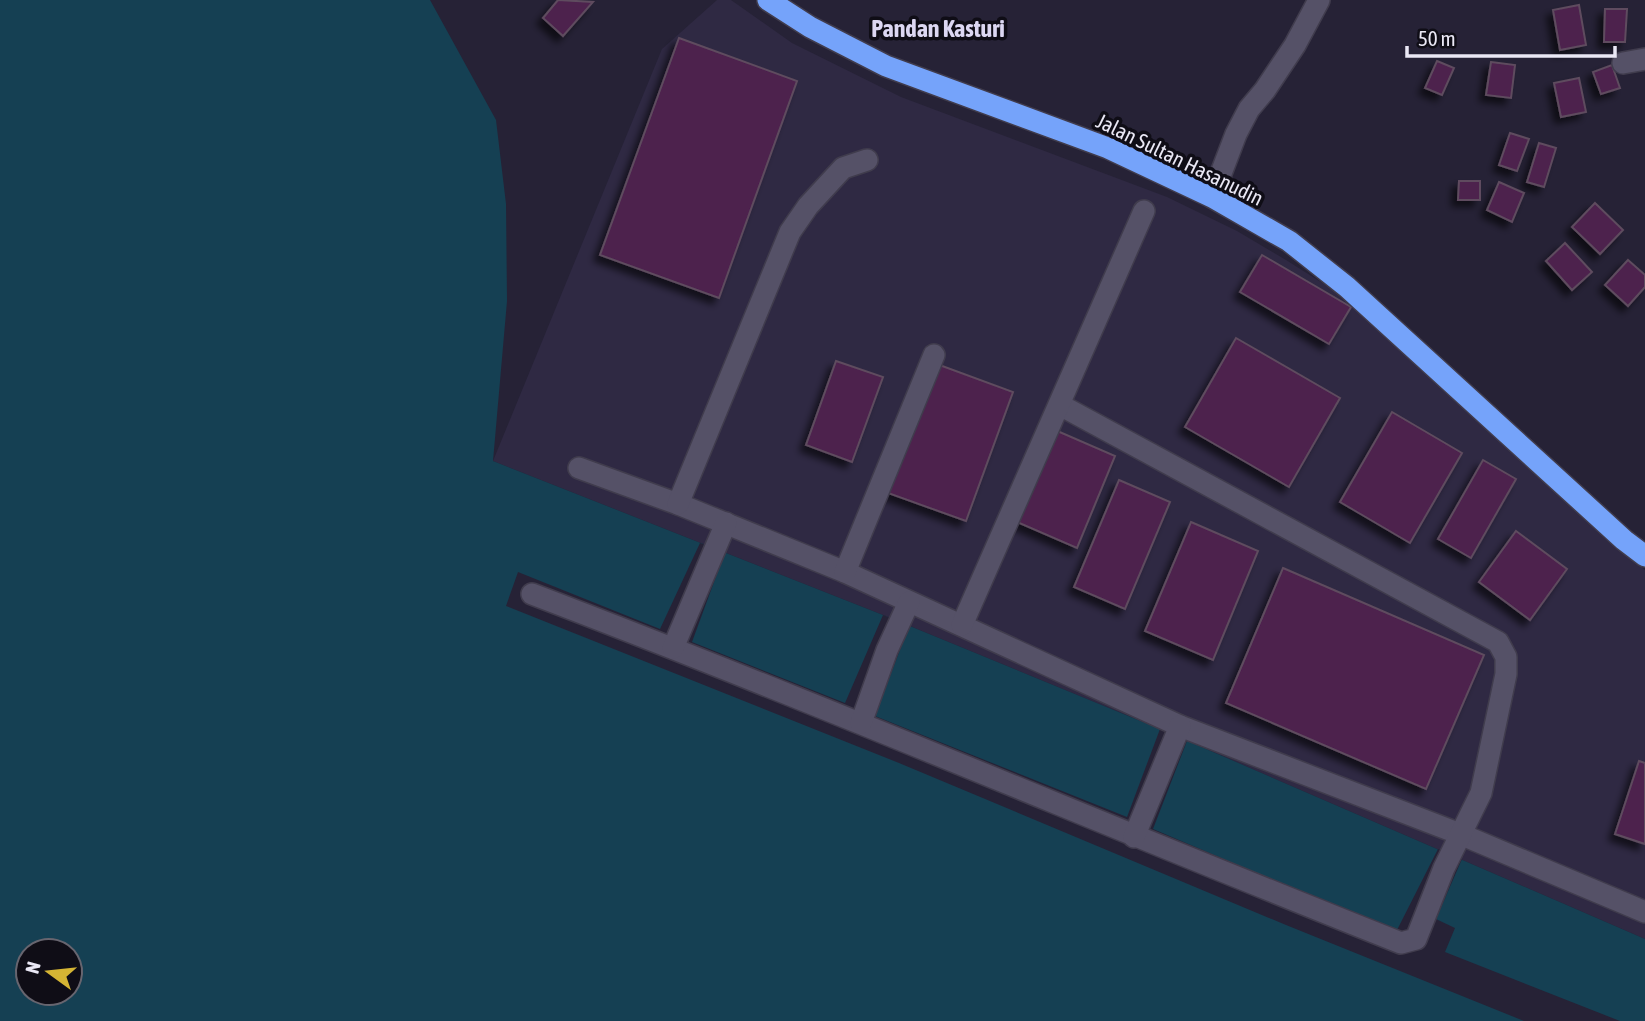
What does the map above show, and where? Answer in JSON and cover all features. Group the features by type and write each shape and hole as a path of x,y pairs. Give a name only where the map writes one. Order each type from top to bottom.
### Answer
{"highway":[{"name":"Jalan Sultan Hasanudin","path":"768,0 810,27 886,66 1108,148 1212,197 1289,241 1347,286 1624,540 1645,556"}],"street":[{"path":"1212,197 1236,134 1249,109 1295,45 1319,0"},
{"path":"1623,63 1645,59"},
{"path":"678,504 790,232 808,206 843,168 867,160"},
{"path":"961,625 1144,211"},
{"path":"845,572 934,355"},
{"path":"532,594 861,723 1134,837 1401,943 1416,939 1480,793 1506,674 1506,657 1498,642 1060,405"},
{"path":"579,468 678,504 845,572 1180,726 1460,834 1645,912"},
{"path":"673,648 726,523"},
{"path":"861,723 887,650 909,602"},
{"path":"1134,837 1180,726"}],"shaded area":[{"path":"717,0 731,0 792,43 901,97 1167,197 1237,231 1286,260 1354,303 1645,570 1645,939 1160,729 883,615 493,461 662,49"}],"water":[{"path":"0,0 430,0 496,120 506,204 507,301 493,461 883,615 1160,729 1645,939 1645,1021 0,1021"}],"pier":[{"path":"700,543 725,552 692,642 845,703 883,615 909,626 875,716 1127,817 1160,729 1187,741 1153,829 1396,932 1438,849 1462,859 1436,919 1455,928 1445,952 1620,1021 1524,1021 899,763 506,606 518,572 660,629"}],"building":[{"path":"558,0 593,2 563,36 543,18"},
{"path":"1579,5 1586,45 1560,50 1553,10"},
{"path":"1605,9 1627,9 1625,42 1604,42"},
{"path":"679,38 797,81 719,298 600,255"},
{"path":"1437,61 1454,68 1442,95 1425,88"},
{"path":"1491,62 1515,65 1511,98 1486,95"},
{"path":"1612,65 1620,88 1601,94 1593,72"},
{"path":"1579,78 1586,112 1561,117 1554,83"},
{"path":"1510,133 1529,139 1517,171 1499,165"},
{"path":"1539,143 1556,148 1544,187 1527,182"},
{"path":"1459,181 1480,181 1480,200 1458,200"},
{"path":"1499,182 1524,193 1512,222 1487,210"},
{"path":"1595,203 1623,230 1600,254 1572,227"},
{"path":"1565,243 1592,272 1572,290 1546,261"},
{"path":"1262,255 1351,307 1329,344 1240,292"},
{"path":"1628,260 1645,275 1645,287 1628,306 1605,285"},
{"path":"1236,338 1340,398 1289,487 1185,427"},
{"path":"836,361 883,377 852,462 806,445"},
{"path":"934,363 1013,392 966,521 888,493"},
{"path":"1392,412 1462,453 1410,543 1340,502"},
{"path":"1055,430 1115,456 1077,548 1017,522"},
{"path":"1483,460 1516,479 1471,558 1438,539"},
{"path":"1119,480 1170,502 1125,609 1074,587"},
{"path":"1191,522 1258,551 1213,660 1145,631"},
{"path":"1516,531 1567,569 1530,620 1479,582"},
{"path":"1283,568 1484,655 1426,789 1226,703"},
{"path":"1639,761 1645,763 1645,844 1615,834"}],"district":[{"name":"Pandan Kasturi","path":"938,28"}]}
